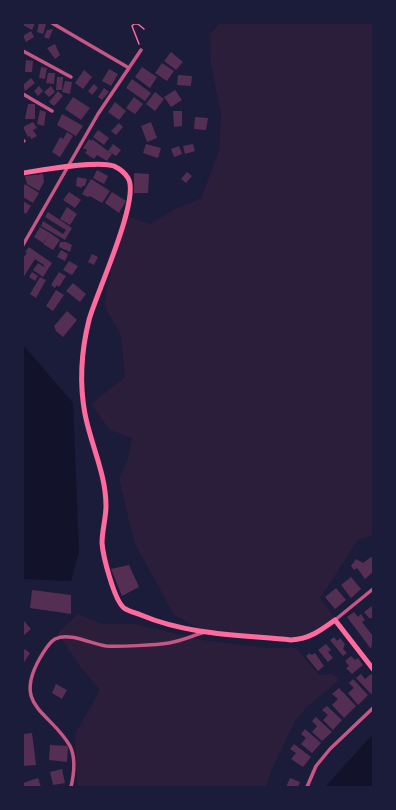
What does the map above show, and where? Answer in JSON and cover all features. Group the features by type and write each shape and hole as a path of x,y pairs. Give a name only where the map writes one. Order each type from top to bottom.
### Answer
{"main road":[{"path":"23,173 88,164 113,166 128,177 131,185 121,231 89,319 80,376 85,415 104,478 106,507 102,542 105,562 115,593 123,608 154,621 182,628 205,632 291,640 303,639 315,635 335,620 373,669"}],"street":[{"path":"52,23 129,68"},
{"path":"23,245 67,167 141,50"},
{"path":"23,51 71,77"},
{"path":"23,94 52,111"},
{"path":"335,620 373,589"},
{"path":"71,787 74,756 70,746 32,700 30,686 36,665 47,647 56,639 67,638 106,646 170,643 205,632"},
{"path":"307,787 316,766 330,749 373,708"}],"path":[{"path":"141,50 132,26 134,24 138,24 144,29"}],"shaded area":[{"path":"220,23 373,23 373,535 358,540 320,598 336,619 303,639 205,632 174,615 135,544 128,517 119,478 127,462 132,438 110,430 91,404 125,377 121,336 104,305 122,214 150,224 173,210 201,198 219,151 221,114 211,65 210,34"},
{"path":"23,345 73,403 79,551 71,581 23,579"},
{"path":"78,614 102,624 135,624 203,640 266,648 296,648 319,675 332,674 337,677 338,681 307,707 295,721 272,769 266,787 77,787 75,734 100,690 78,664 58,633"},
{"path":"373,734 373,787 325,787"}],"building":[{"path":"23,23 35,23 32,30 23,25"},
{"path":"39,23 46,24 43,34 37,32"},
{"path":"53,29 49,39 44,37 47,30"},
{"path":"31,31 34,37 26,42 23,36"},
{"path":"55,44 60,55 55,59 47,48"},
{"path":"171,52 183,62 176,70 164,61"},
{"path":"26,60 33,61 32,72 25,72"},
{"path":"162,63 174,71 167,81 155,73"},
{"path":"41,67 47,68 45,79 39,78"},
{"path":"142,67 157,77 150,88 135,77"},
{"path":"109,69 118,74 111,86 102,81"},
{"path":"84,70 92,77 83,89 75,83"},
{"path":"48,73 55,73 54,84 46,83"},
{"path":"178,75 192,76 191,86 177,85"},
{"path":"57,77 63,77 62,90 56,90"},
{"path":"31,78 35,83 25,91 23,85"},
{"path":"132,79 151,93 145,101 126,88"},
{"path":"65,81 72,82 70,94 62,92"},
{"path":"94,84 98,88 92,95 88,91"},
{"path":"39,86 43,91 38,96 34,91"},
{"path":"51,86 55,92 49,97 44,92"},
{"path":"104,88 109,92 102,100 98,97"},
{"path":"175,90 182,100 171,107 164,97"},
{"path":"58,91 63,96 54,106 49,102"},
{"path":"155,92 164,99 155,111 146,104"},
{"path":"73,97 90,108 81,120 65,109"},
{"path":"134,97 143,104 135,114 126,108"},
{"path":"115,102 126,111 119,120 108,112"},
{"path":"28,104 35,104 35,119 25,119"},
{"path":"40,110 46,112 44,126 37,124"},
{"path":"173,111 182,111 182,126 174,127"},
{"path":"62,114 83,126 76,136 57,125"},
{"path":"195,117 208,118 206,130 194,129"},
{"path":"33,122 37,128 33,130 37,136 31,139 30,136 28,137 23,127"},
{"path":"151,122 157,138 147,142 141,126"},
{"path":"119,123 123,127 116,135 111,131"},
{"path":"98,130 109,138 104,145 93,137"},
{"path":"67,132 73,136 60,157 52,152 60,137 63,139"},
{"path":"89,139 91,141 92,139 112,154 107,161 97,155 94,159 85,153 87,150 83,148"},
{"path":"113,144 121,150 116,156 108,151"},
{"path":"146,144 161,148 158,158 143,153"},
{"path":"193,144 195,151 185,154 183,146"},
{"path":"179,146 182,154 174,157 171,149"},
{"path":"97,170 108,176 104,184 93,178"},
{"path":"187,172 192,176 186,183 181,179"},
{"path":"134,173 149,174 148,193 134,193"},
{"path":"43,174 44,182 39,191 27,184 25,176"},
{"path":"77,177 87,179 85,186 82,186 82,188 76,186"},
{"path":"91,179 110,191 102,203 90,196 88,197 82,194"},
{"path":"25,184 39,193 33,203 23,197 23,188"},
{"path":"69,192 81,200 75,208 63,200"},
{"path":"112,192 126,201 119,213 105,203"},
{"path":"23,201 31,206 26,214 23,212"},
{"path":"67,207 77,214 70,225 60,219"},
{"path":"48,212 72,228 65,240 41,226 43,221 63,234 66,230 45,217"},
{"path":"40,227 50,233 43,243 34,237"},
{"path":"50,233 60,240 53,250 43,244"},
{"path":"60,242 66,242 72,245 70,252 59,247"},
{"path":"29,247 52,263 43,277 33,270 38,263 44,267 44,265 35,259 23,278 23,258"},
{"path":"61,250 68,254 65,261 57,257"},
{"path":"92,254 98,257 94,265 88,262"},
{"path":"69,261 78,266 72,275 63,270"},
{"path":"32,272 38,276 35,281 29,277"},
{"path":"59,272 66,276 59,287 57,285 55,288 51,285"},
{"path":"40,277 46,280 36,298 30,294"},
{"path":"73,283 86,294 80,302 66,291"},
{"path":"56,290 64,295 53,311 46,306"},
{"path":"67,311 77,320 63,337 56,331 54,326"},
{"path":"371,557 373,559 373,572 365,579 357,568 354,570 351,566 356,559 363,563"},
{"path":"129,565 139,587 122,596 111,569"},
{"path":"351,577 361,589 351,598 341,585"},
{"path":"336,588 346,600 335,609 325,597"},
{"path":"32,590 71,595 71,614 30,608"},
{"path":"372,606 373,618 369,618 364,612"},
{"path":"354,612 358,617 361,614 365,620 362,622 373,636 371,649 347,617"},
{"path":"24,621 31,629 23,636 23,623"},
{"path":"334,637 337,641 340,638 345,644 343,649 347,653 343,656 330,640"},
{"path":"326,644 331,650 328,652 333,658 328,662 318,650"},
{"path":"23,648 30,653 23,664"},
{"path":"310,653 311,655 315,653 324,666 318,671 306,656"},
{"path":"351,656 355,660 358,658 363,665 352,674 346,668 349,666 345,661"},
{"path":"361,674 365,679 371,674 373,676 373,692 371,694 356,678"},
{"path":"353,679 368,695 358,705 348,693 354,688 349,683"},
{"path":"56,684 67,690 62,699 52,693"},
{"path":"339,688 356,706 344,718 332,705 338,699 332,694"},
{"path":"327,706 342,720 333,730 323,720 328,715 322,710"},
{"path":"316,717 332,732 322,741 312,732 317,726 312,721"},
{"path":"305,729 321,743 312,753 301,744 306,738 301,734"},
{"path":"32,733 36,765 23,766 23,734"},
{"path":"294,744 311,757 303,767 291,759 296,753 290,749"},
{"path":"50,745 68,746 67,762 49,760"},
{"path":"62,769 65,783 53,785 50,772"},
{"path":"38,778 41,787 23,787 23,783"},
{"path":"290,778 300,782 298,787 286,787"}]}
